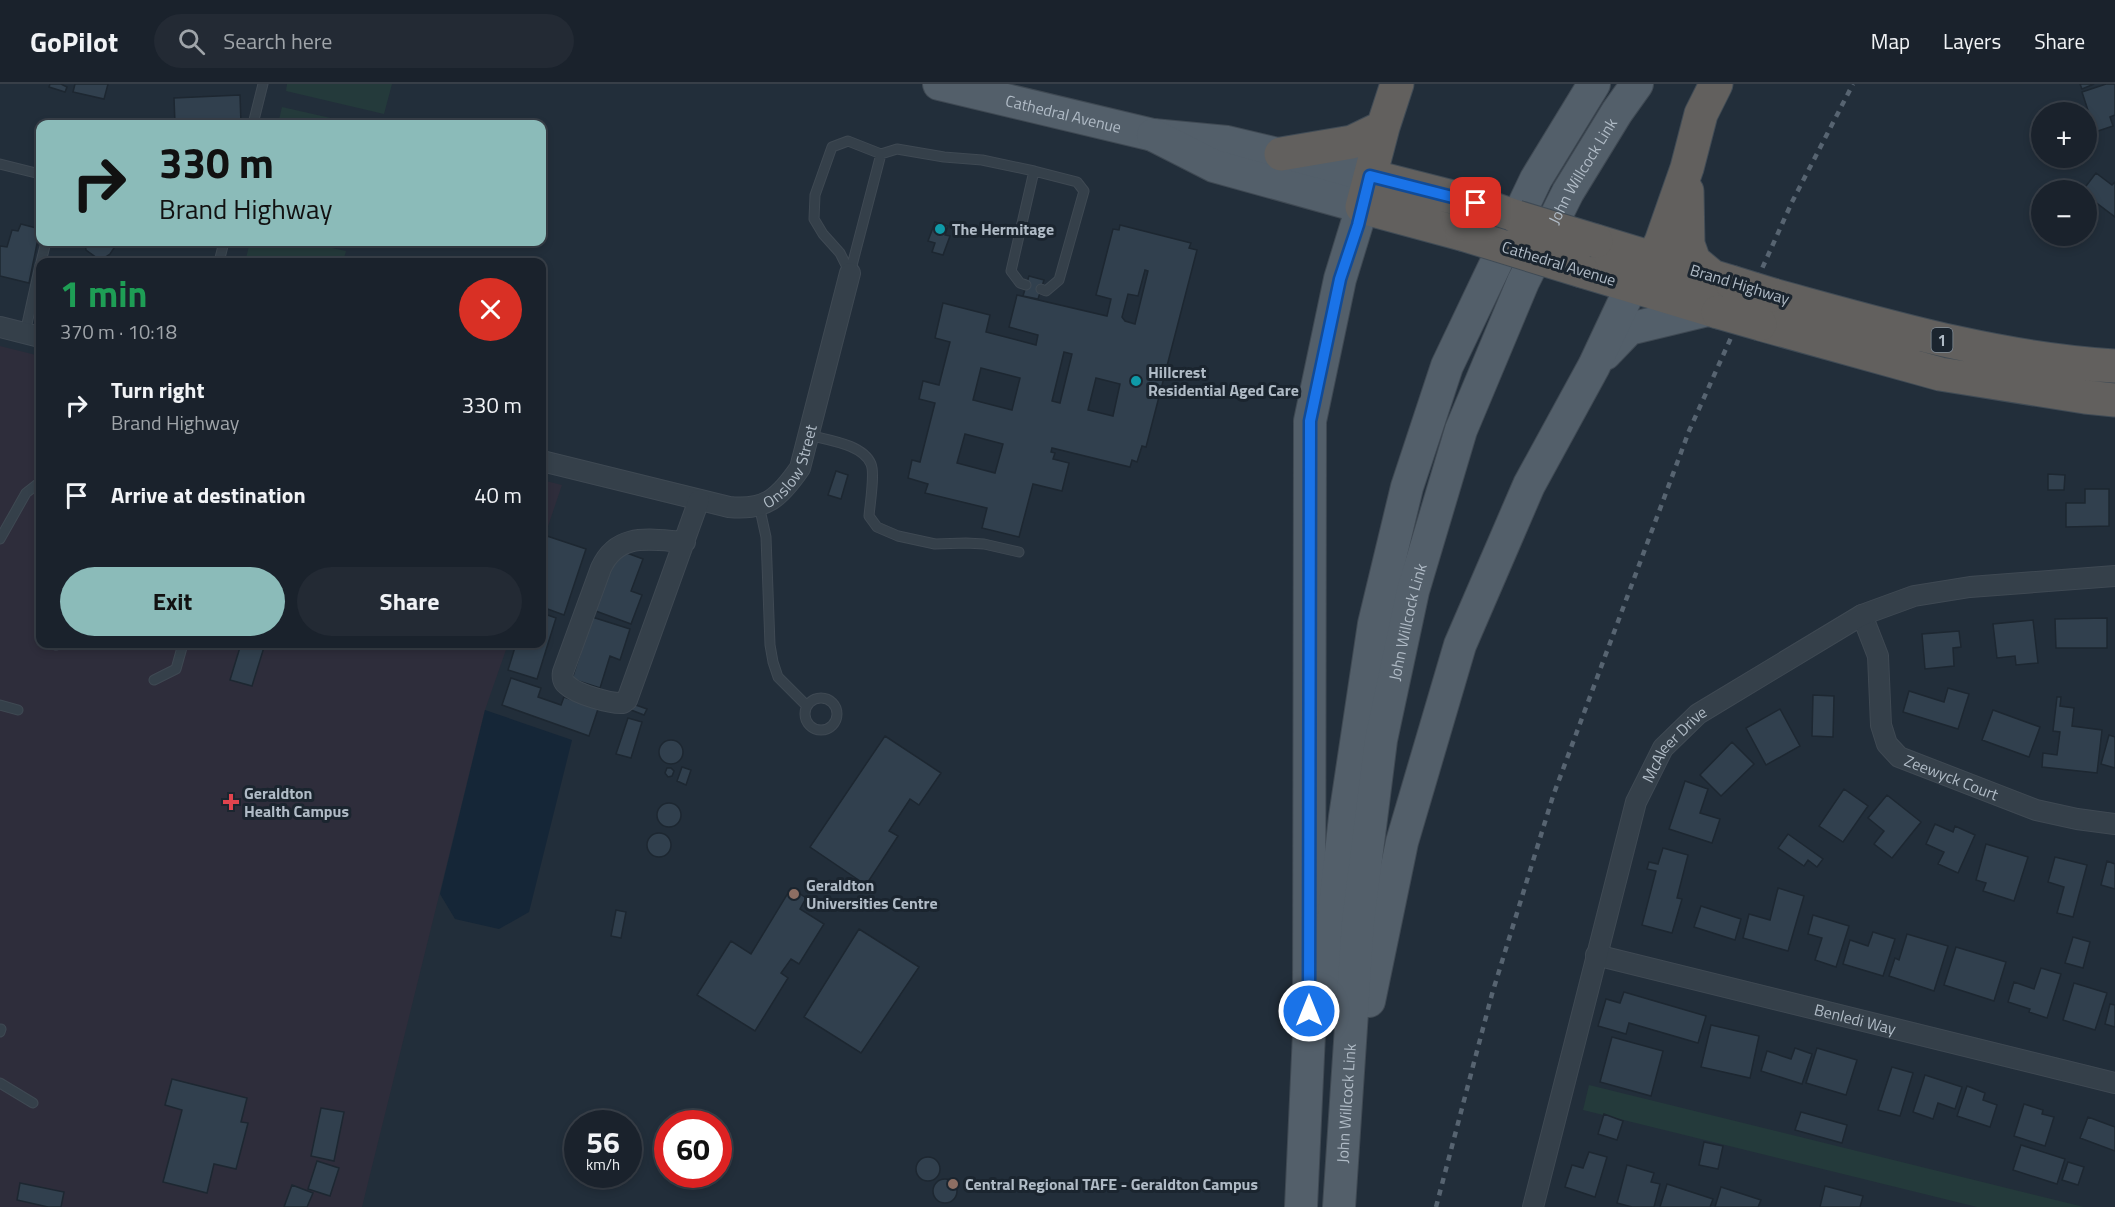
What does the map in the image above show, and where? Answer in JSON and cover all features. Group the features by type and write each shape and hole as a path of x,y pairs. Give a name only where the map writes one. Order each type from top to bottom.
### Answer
{"highway":[{"path":"1366,192 1397,84"},
{"name":"1","path":"1653,257 1661,242 1687,168 1701,114 1716,84"},
{"path":"1281,154 1352,142 1383,127"},
{"name":"1","path":"1687,168 1688,244 1694,261 1722,279"},
{"name":"Brand Highway","path":"1366,192 1476,203 1773,295 1913,334 1984,350 2072,364 2115,366"},
{"name":"Cathedral Avenue","path":"1366,192 1462,234 1760,324"},
{"path":"1632,285 1653,257"},
{"name":"Brand Highway","path":"1760,324 1940,374 2062,394 2115,400"}],"main road":[{"name":"Cathedral Avenue","path":"939,84 1153,135 1227,142 1281,154 1366,192"},
{"name":"John Willcock Link","path":"1303,1207 1345,817 1374,624 1407,487 1447,366 1536,179 1594,84"},
{"name":"John Willcock Link","path":"1340,1207 1358,922 1382,740 1413,591 1461,429 1523,282 1568,192 1637,84"},
{"name":"Cathedral Avenue","path":"1153,135 1214,166 1319,195 1366,192"},
{"path":"1303,1207 1309,1034 1310,421 1340,279 1366,192"},
{"path":"1319,195 1333,219 1338,245 1340,279"},
{"path":"1340,1207 1365,1019 1400,853 1460,645 1529,485 1594,366 1632,285"},
{"path":"1594,366 1629,329 1715,310"}],"street":[{"name":"Onslow Street","path":"546,462 699,500 747,509 769,502 785,490 800,468 850,273"},
{"path":"0,327 33,335"},
{"path":"685,542 650,540 625,542 610,552 601,568 563,672 563,680 568,687 609,703 623,703 627,700 685,542 699,500"},
{"name":"McAleer Drive","path":"1533,1207 1636,802 1663,748 1698,714 1862,615 1914,596 1970,587 2115,576"},
{"name":"Zeewyck Court","path":"1862,615 1878,656 1881,725 1887,744 1899,757 2036,810 2076,819 2115,824"},
{"name":"Benledi Way","path":"1596,955 2115,1083"}],"lane":[{"path":"254,120 263,84"},
{"path":"850,273 840,253 823,234 814,219 815,195 832,147 848,141 881,154 897,148 944,158 982,160 1077,182 1084,191 1059,280 1046,291 1041,289"},
{"path":"850,273 881,154"},
{"path":"0,164 36,173"},
{"path":"1026,285 1020,283 1011,271 1034,171"},
{"path":"33,335 36,308"},
{"path":"809,435 848,445 860,451 871,464 872,487 869,516 877,527 898,536 935,544 984,544 1019,552"},
{"path":"0,539 26,493 36,485"},
{"path":"759,504 766,537 772,662 778,677 807,706"},
{"path":"154,680 176,669 182,648"},
{"path":"0,705 18,710"},
{"path":"0,1083 33,1103"}],"shaded area":[{"name":"Geraldton Health Campus","path":"0,346 36,355 36,648 507,648 485,710 362,1207 0,1207"},
{"path":"546,481 562,485 546,532"}],"green space":[{"path":"287,84 392,84 384,114 286,91"},
{"path":"282,107 339,120 279,120"},
{"path":"249,246 323,246 346,251 344,258 246,258"},
{"path":"1589,1085 2084,1207 1977,1207 1583,1110"}],"water":[{"path":"485,710 572,740 529,912 499,929 455,919 440,894"}],"building":[{"path":"50,84 61,84 67,87 65,92 49,87"},
{"path":"75,84 108,84 104,99 73,92"},
{"path":"2080,84 2094,84 2082,89"},
{"path":"2106,84 2115,84 2115,115 2110,117 2113,126 2097,131 2097,102 2085,102 2082,92"},
{"path":"240,95 241,120 175,120 174,98"},
{"path":"2096,173 2112,185 2115,182 2115,217 2097,203 2097,180 2091,180"},
{"path":"935,222 948,226 945,235 950,236 943,255 932,252 935,243 928,241"},
{"path":"21,224 36,228 37,246 29,283 0,276 0,246 7,247 12,230 18,231"},
{"name":"Hillcrest Residential Aged Care","path":"1120,225 1191,243 1189,248 1197,250 1146,447 1142,446 1137,462 1132,460 1130,467 1052,448 1051,452 1055,453 1053,459 1069,463 1062,491 1033,484 1019,537 982,528 987,508 925,493 928,484 908,478 912,460 920,462 935,403 919,399 923,381 939,385 950,342 935,338 943,303 990,315 986,332 1036,345 1038,335 1009,327 1017,295 1107,316 1111,299 1096,295 1113,229 1119,230","holes":["1145,270 1148,271 1135,324 1125,321 1122,317 1128,294 1138,296","1064,352 1072,354 1060,403 1052,401","981,368 1020,378 1012,410 973,400","1096,378 1120,384 1113,416 1088,410","965,434 1003,444 995,473 957,463"]},
{"path":"86,246 114,246 110,254 104,258 97,258 86,250"},
{"path":"1029,276 1044,280 1038,299 1023,296"},
{"path":"836,471 848,475 841,499 828,495"},
{"path":"2048,474 2065,475 2064,490 2048,490"},
{"path":"2085,489 2109,489 2109,526 2066,527 2066,503 2085,503"},
{"path":"546,536 586,549 564,615 546,608"},
{"path":"616,549 643,559 631,591 642,595 631,624 593,610"},
{"path":"546,614 556,618 537,679 508,670 515,648 546,648"},
{"path":"592,617 630,629 620,660 610,656 600,688 572,679"},
{"path":"2107,618 2107,648 2056,648 2055,619"},
{"path":"2033,620 2038,663 2016,665 2015,656 1997,658 1993,624"},
{"path":"1959,631 1961,647 1953,648 1954,666 1925,669 1922,634"},
{"path":"240,648 264,648 252,686 230,680"},
{"path":"511,678 541,688 538,697 561,705 564,697 598,709 589,736 502,705"},
{"path":"1948,688 1969,694 1958,729 1903,712 1909,691 1944,702"},
{"path":"1813,695 1834,696 1833,737 1812,736"},
{"path":"2057,697 2061,697 2060,706 2074,708 2072,726 2102,730 2097,773 2042,767 2043,753 2057,755 2060,732 2053,731"},
{"path":"633,704 647,709 644,715 631,710"},
{"path":"1780,709 1800,746 1766,765 1746,728"},
{"path":"1993,710 2040,727 2029,757 1982,740"},
{"path":"628,718 642,722 631,758 616,754"},
{"path":"2109,735 2115,737 2115,768 2101,764"},
{"path":"885,736 941,773 919,805 910,799 889,831 898,836 866,885 810,847"},
{"path":"671,740 676,741 682,747 682,757 676,763 671,764 666,763 660,757 659,752 660,747 666,741"},
{"path":"1732,742 1754,764 1721,796 1700,775"},
{"path":"682,767 691,770 686,785 677,781"},
{"path":"667,768 674,771 672,776 668,777 665,773"},
{"path":"1685,781 1708,789 1700,813 1720,819 1712,843 1669,829"},
{"path":"1844,789 1868,806 1843,842 1819,826"},
{"path":"1887,795 1921,822 1892,858 1874,844 1884,831 1868,818"},
{"path":"669,803 677,807 681,815 677,823 669,827 661,823 657,815 661,807"},
{"path":"1935,824 1953,832 1955,826 1975,835 1958,873 1938,864 1944,852 1926,844"},
{"path":"659,833 664,834 670,840 670,850 664,856 659,857 654,856 648,850 647,845 648,840 654,834"},
{"path":"1788,834 1823,859 1817,867 1808,860 1804,866 1778,848"},
{"path":"1986,844 2028,857 2014,901 1983,891 1986,883 1976,880"},
{"path":"1663,848 1688,855 1677,898 1682,899 1672,933 1642,925 1656,871 1647,869 1649,862 1658,864"},
{"path":"2055,857 2087,865 2073,917 2057,913 2064,887 2048,882"},
{"path":"2107,861 2115,864 2115,889 2101,885"},
{"path":"791,888 806,898 800,909 824,924 799,964 791,959 781,973 788,978 755,1031 697,995 731,941 751,954"},
{"path":"1778,888 1804,896 1788,951 1743,938 1749,914 1770,920"},
{"path":"1701,906 1741,919 1735,940 1694,927"},
{"path":"616,910 626,912 621,938 611,936"},
{"path":"1813,915 1849,926 1836,967 1815,960 1822,938 1808,934"},
{"path":"859,929 919,967 861,1053 804,1017"},
{"path":"1873,932 1895,939 1883,976 1843,964 1850,940 1868,946"},
{"path":"1907,934 1948,946 1934,991 1889,976 1895,958 1899,960"},
{"path":"2073,937 2090,942 2083,968 2065,963"},
{"path":"1956,947 2006,962 1994,1001 1944,985"},
{"path":"2041,968 2061,974 2047,1018 2029,1012 2030,1009 2008,1002 2014,982 2034,989"},
{"path":"2074,983 2107,993 2095,1030 2063,1020"},
{"path":"1624,992 1706,1016 1698,1043 1629,1023 1626,1034 1598,1026 1606,999 1620,1003"},
{"path":"2110,1004 2115,1005 2115,1027 2105,1024"},
{"path":"1711,1025 1759,1036 1750,1078 1701,1067"},
{"path":"1612,1037 1663,1051 1651,1096 1600,1082"},
{"path":"1795,1048 1812,1054 1802,1084 1761,1071 1767,1051 1791,1059"},
{"path":"1817,1048 1857,1060 1846,1095 1806,1083"},
{"path":"1892,1067 1913,1073 1900,1116 1878,1110"},
{"path":"1925,1075 1962,1087 1955,1109 1938,1103 1933,1119 1913,1112"},
{"path":"172,1079 247,1098 241,1122 248,1123 236,1169 214,1164 207,1193 163,1182 182,1110 165,1105"},
{"path":"1967,1086 1985,1093 1983,1100 1997,1105 1990,1127 1957,1116"},
{"path":"2024,1104 2043,1110 2042,1114 2054,1117 2045,1146 2014,1136"},
{"path":"321,1108 344,1112 334,1161 311,1156"},
{"path":"1801,1112 1847,1125 1842,1143 1795,1130"},
{"path":"1604,1114 1623,1121 1617,1140 1598,1134"},
{"path":"2088,1117 2115,1127 2115,1151 2080,1138"},
{"path":"1704,1142 1723,1146 1718,1169 1699,1165"},
{"path":"2021,1145 2065,1159 2057,1184 2013,1170"},
{"path":"1589,1152 1607,1157 1595,1197 1565,1187 1572,1165 1583,1168"},
{"path":"928,1157 933,1158 939,1164 939,1174 933,1180 928,1181 923,1180 917,1174 916,1169 917,1164 923,1158"},
{"path":"317,1161 339,1168 330,1196 308,1189"},
{"path":"2068,1162 2084,1167 2078,1185 2062,1180"},
{"path":"1627,1165 1654,1173 1651,1182 1660,1184 1654,1207 1632,1207 1617,1203"},
{"path":"945,1179 950,1180 956,1186 956,1196 950,1202 945,1203 940,1202 934,1196 933,1191 934,1186 940,1180"},
{"path":"20,1183 64,1192 61,1207 48,1207 17,1200"},
{"path":"1667,1184 1713,1199 1710,1207 1660,1207"},
{"path":"292,1185 313,1193 307,1207 284,1207"},
{"path":"1825,1186 1863,1196 1860,1207 1820,1207"},
{"path":"1721,1187 1761,1200 1758,1207 1715,1207"}],"railway":[{"path":"1436,1207 1492,994 1553,796 1689,431 1792,202 1853,84"}],"place":[{"name":"The Hermitage","path":"940,229"},
{"name":"Hillcrest Residential Aged Care","path":"1136,381"},
{"name":"Geraldton Health Campus","path":"231,802"},
{"name":"Geraldton Universities Centre","path":"794,894"},
{"name":"Central Regional TAFE - Geraldton Campus","path":"953,1184"}],"route":[{"path":"1309,1011 1310,421 1340,279 1358,225 1370,176 1476,203"}]}
